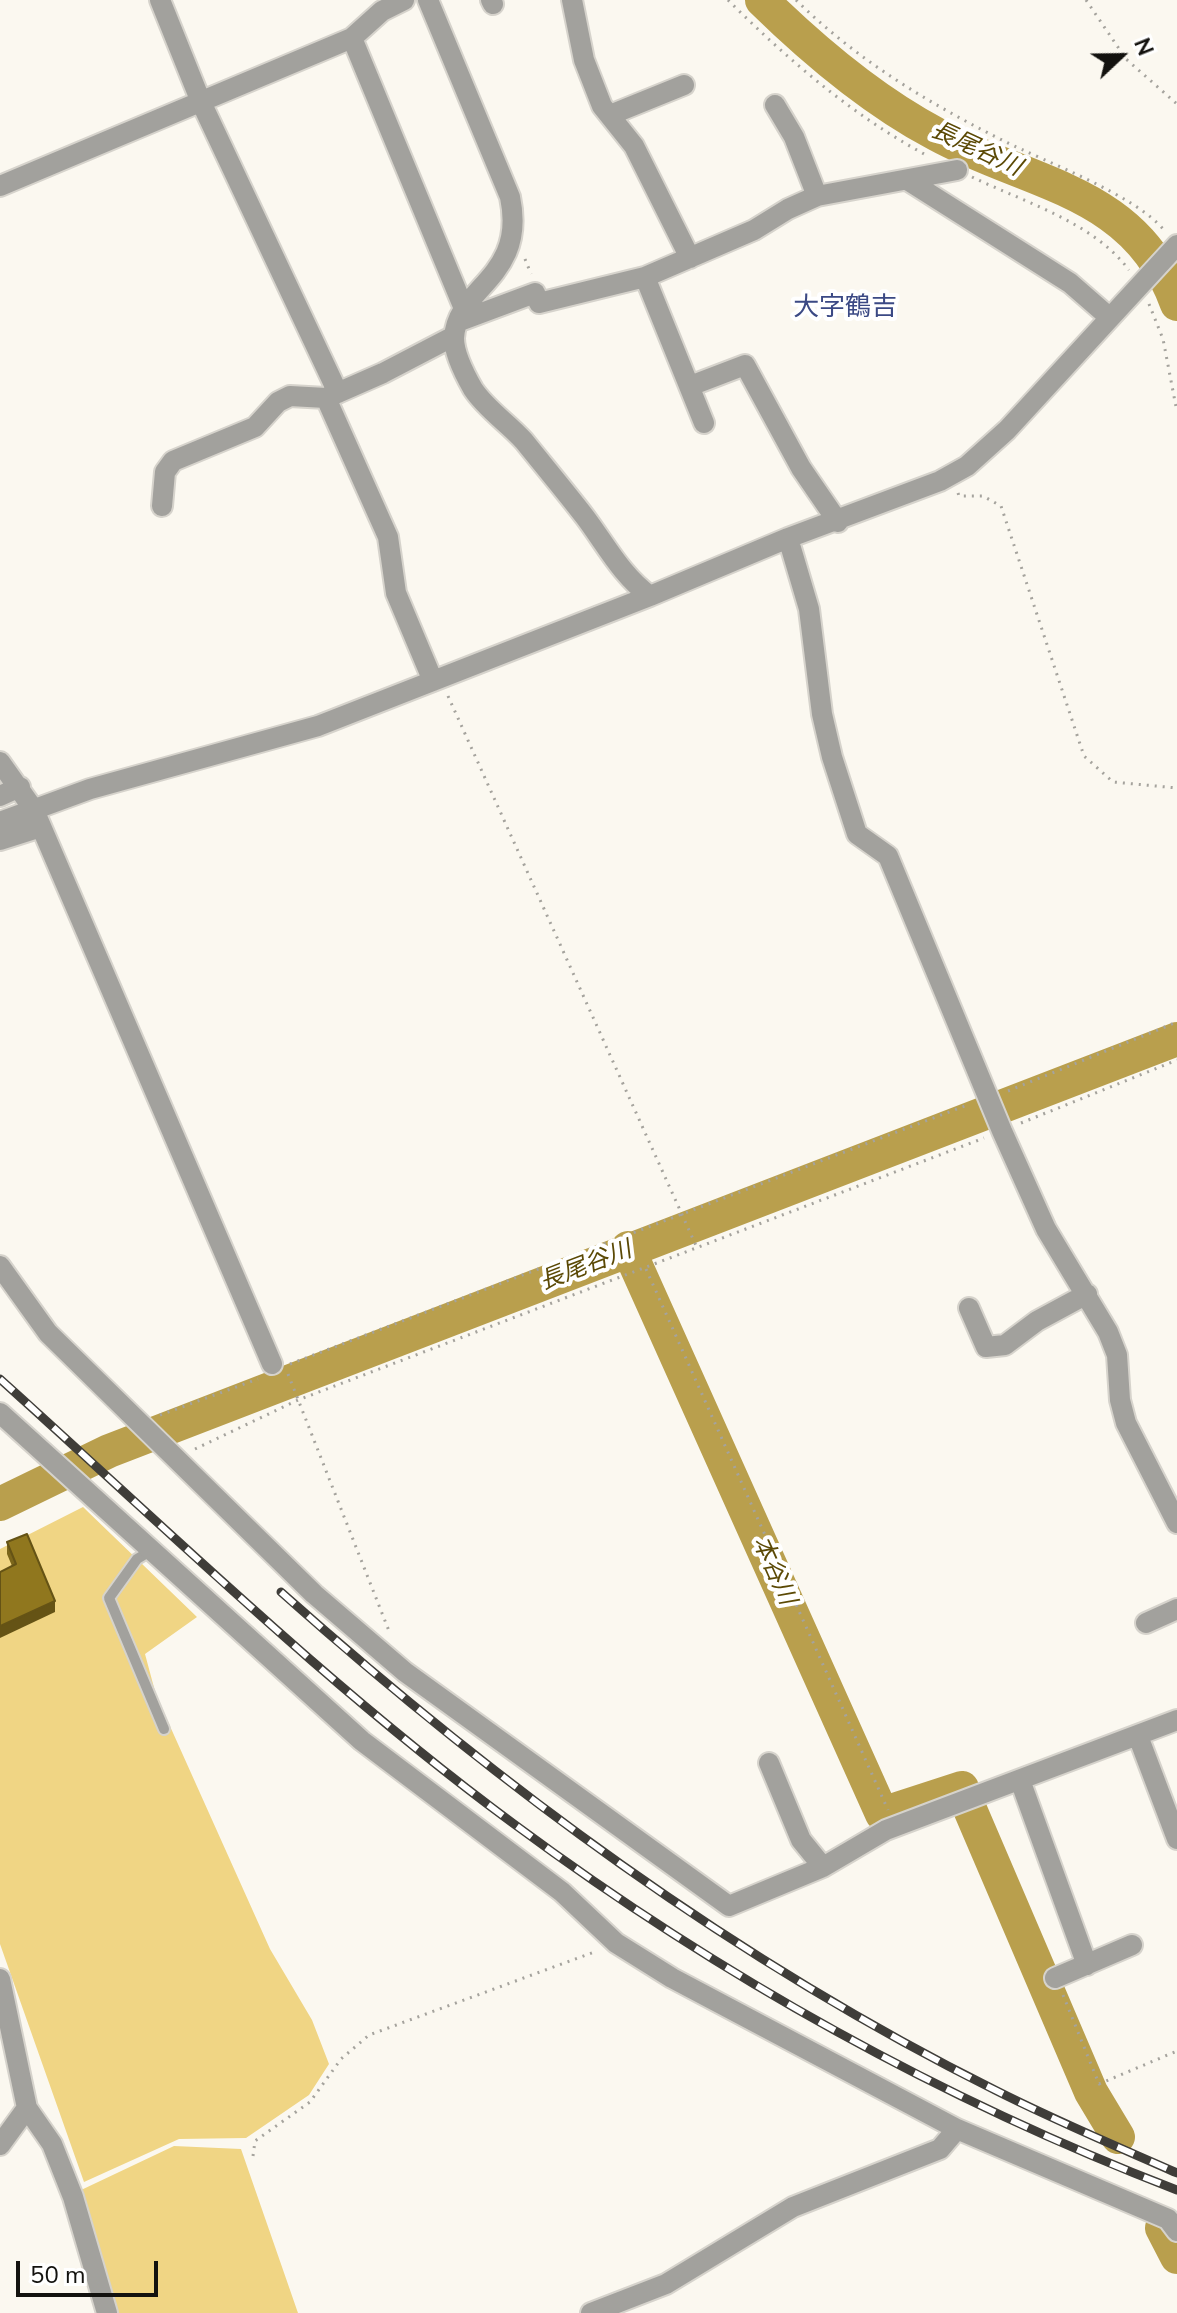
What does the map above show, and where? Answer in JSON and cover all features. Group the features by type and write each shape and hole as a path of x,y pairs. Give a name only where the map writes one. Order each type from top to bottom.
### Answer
{"street":[{"path":"160,0 201,102 332,395 388,537 396,593 436,679"},
{"path":"0,186 352,38 382,11 404,0"},
{"path":"572,0 584,60 602,106 634,146 690,258"},
{"path":"435,2 514,214 510,247 460,323"},
{"path":"352,38 460,323 457,351 473,389 521,437 585,517 633,584 650,596"},
{"path":"610,115 684,85"},
{"path":"775,105 794,137 817,196"},
{"path":"162,506 165,472 173,461 255,427 290,396 332,395 460,323 535,293 539,303 645,277 754,230 817,196 957,170"},
{"path":"909,181 1070,283 1109,317"},
{"path":"0,840 90,789 318,726 650,596 788,538 838,522 952,474 967,466 1007,430 1175,247"},
{"path":"645,277 704,423"},
{"path":"690,386 745,365 801,468 838,522"},
{"path":"788,538 809,609 825,734 857,834 888,856 1000,1128 1046,1229 1087,1294 1117,1355 1120,1400 1126,1423 1177,1523"},
{"path":"0,762 20,787 37,819 277,1369"},
{"path":"0,796 20,787"},
{"path":"0,822 37,819"},
{"path":"0,1266 48,1333 314,1594 405,1672 729,1906 823,1867 895,1827 1177,1720"},
{"path":"969,1308 986,1347 1005,1345 1037,1321 1087,1294"},
{"path":"0,1413 362,1741 562,1892 616,1943 672,1978 957,2129 1161,2216 1177,2231"},
{"path":"1146,1623 1177,1609"},
{"path":"1138,1736 1177,1839"},
{"path":"769,1763 801,1840 823,1867"},
{"path":"1020,1780 1087,1965"},
{"path":"1055,1978 1132,1945"},
{"path":"0,1979 27,2108 47,2135 68,2183 107,2313"},
{"path":"0,2145 27,2108"},
{"path":"591,2313 666,2284 793,2207 940,2149 957,2129"}],"lane":[{"path":"152,1550 137,1559 109,1598 164,1729"}],"path":[{"path":"728,0 823,84 885,129 957,170 1089,233 1118,255 1144,281 1163,339 1177,412"},
{"path":"796,0 865,59 922,99 1128,203 1157,222 1175,247"},
{"path":"1086,0 1126,59 1177,104"},
{"path":"510,247 528,264 535,293"},
{"path":"952,474 959,496 983,496 1001,506 1084,756 1113,782 1177,788"},
{"path":"436,679 698,1250"},
{"path":"140,1426 277,1369 682,1211 989,1100 1177,1022"},
{"path":"172,1457 298,1399 698,1250 1177,1060"},
{"path":"646,1269 895,1827"},
{"path":"277,1369 298,1399 405,1672"},
{"path":"253,2156 255,2141 310,2102 341,2059 369,2035 616,1943"},
{"path":"1055,1978 1099,2084 1177,2051"}],"shaded area":[{"path":"83,1507 197,1617 145,1654 156,1695 270,1949 312,2020 329,2064 309,2095 246,2138 179,2139 84,2182 0,1944 0,1549"},
{"path":"174,2146 241,2149 298,2313 114,2313 79,2191"}],"building":[{"path":"27,1534 55,1601 0,1626 0,1572 16,1564 7,1542"}],"waterway":[{"name":"長尾谷川","path":"762,0 844,73 912,121 971,151 1076,195 1107,213 1135,236 1159,266 1177,304"},
{"name":"長尾谷川","path":"0,1504 109,1451 1177,1039"},
{"name":"本谷川","path":"628,1248 882,1814 962,1788 963,1792"},
{"name":"本谷川","path":"969,1807 1091,2092 1118,2137"},
{"name":"本谷川","path":"1162,2228 1177,2257"}],"railway":[{"path":"0,1379 252,1608 381,1719 447,1773 591,1879 670,1932 833,2030 1002,2116 1177,2190"},
{"path":"281,1592 447,1733 533,1800 712,1926 898,2039 1017,2101 1177,2173"}],"district":[{"name":"大字鶴吉","path":"845,309"}]}
